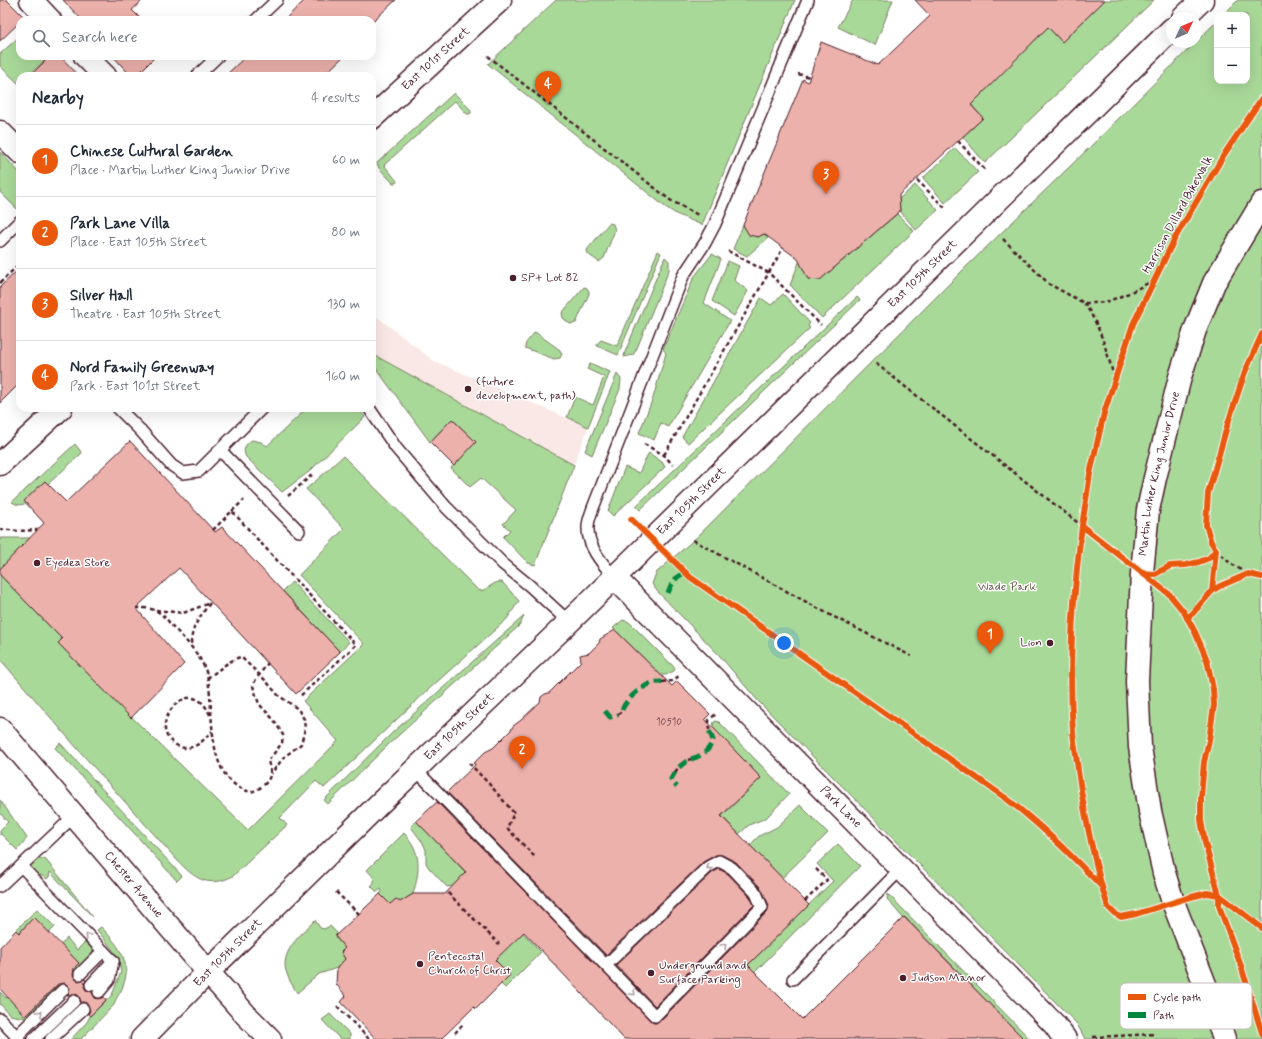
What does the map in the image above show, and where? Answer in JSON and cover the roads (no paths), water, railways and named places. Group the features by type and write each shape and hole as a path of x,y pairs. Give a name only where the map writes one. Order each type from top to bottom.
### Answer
{"main road":[{"path":"31,0 46,16"},
{"name":"East 101st Street","path":"376,114 500,0"},
{"path":"1189,12 1202,0"},
{"name":"East 105th Street","path":"142,1039 284,897 569,622 1166,35"},
{"path":"89,60 101,72"},
{"path":"0,132 16,148"},
{"name":"Martin Luther King Junior Drive","path":"1204,983 1173,902 1164,873 1150,811 1140,747 1137,681 1142,574 1148,510 1180,377 1195,330 1214,284 1262,203"},
{"path":"0,464 57,412"},
{"name":"Park Lane","path":"614,577 1054,1024 1065,1039"},
{"name":"Chester Avenue","path":"0,729 208,972 246,1015 270,1039"},
{"name":"Martin Luther King Junior Drive","path":"1221,1029 1224,1039"}],"lane":[{"path":"260,16 277,0"},
{"path":"614,577 600,562 588,534 588,524 593,508 683,276 705,243 715,224 808,0"},
{"path":"201,72 214,60"},
{"path":"0,241 16,225"},
{"path":"122,412 141,430 170,465 183,473 199,470 258,412"},
{"path":"372,412 396,448 446,507 503,564 530,586 569,622"},
{"path":"220,450 299,530"},
{"path":"415,769 655,1016 762,907 756,893 732,868 720,861 708,867 606,965"},
{"path":"0,886 74,816"},
{"path":"21,866 113,961 95,988"},
{"path":"793,980 902,869"},
{"path":"80,974 103,951"},
{"path":"0,1019 18,1038 63,990"},
{"path":"34,1039 74,1001"},
{"path":"51,1039 82,1009"}],"place":[{"name":"Nord Family Greenway","path":"548,104"},
{"name":"Silver Hall","path":"826,194"},
{"name":"SP+ Lot 82","path":"513,278"},
{"name":"(future development, path)","path":"468,389"},
{"name":"Eyedea Store","path":"37,563"},
{"name":"Lion","path":"1050,643"},
{"name":"Chinese Cultural Garden","path":"990,654"},
{"name":"Park Lane Villa","path":"522,769"},
{"name":"Pentecostal Church of Christ","path":"420,964"},
{"name":"Underground and Surface Parking","path":"651,973"},
{"name":"Judson Manor","path":"903,978"}],"park label":[{"name":"Wade Park","path":"1007,587"}]}
